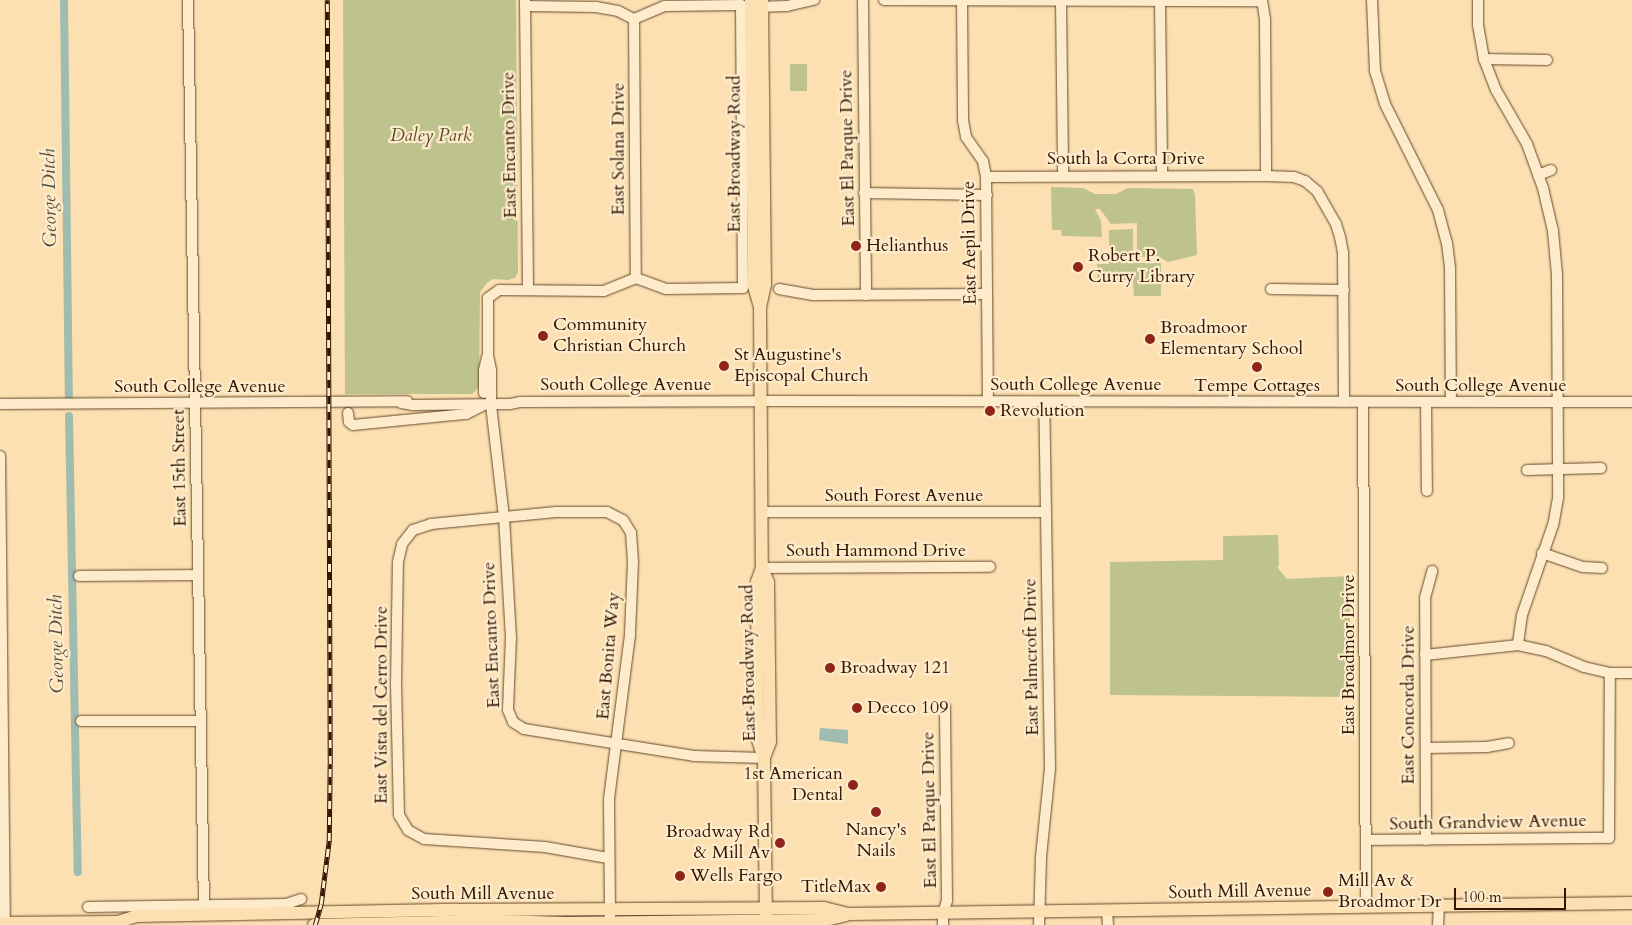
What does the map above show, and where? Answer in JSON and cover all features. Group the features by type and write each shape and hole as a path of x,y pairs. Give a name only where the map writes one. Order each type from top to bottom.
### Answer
{"main road":[{"name":"East Broadway Road","path":"754,4 754,286 760,307 762,512 762,568 757,582 758,740 764,758 766,918"},
{"name":"South Mill Avenue","path":"3,923 123,923 136,916 464,910 826,920 848,914 943,919 1038,912 1632,903"},
{"name":"South Mill Avenue","path":"314,925 496,921 568,923 766,918"}],"street":[{"name":"East 15th Street","path":"188,0 204,906"},
{"path":"525,3 596,6 618,11 634,19 665,6 754,4 787,6 814,0"},
{"name":"East El Parque Drive","path":"863,0 866,295"},
{"path":"884,0 1262,0 1265,20 1266,176 1294,177 1305,181 1317,191 1336,224 1340,237 1344,290 1344,402"},
{"name":"East Aepli Drive","path":"962,0 963,120 966,137 983,162 986,177 988,402"},
{"path":"1372,0 1375,71 1385,104 1438,210 1447,243 1450,269 1451,401"},
{"path":"1478,0 1478,25 1484,59 1496,90 1527,144 1538,175 1553,232 1557,275 1558,498 1553,525 1522,615 1518,645"},
{"path":"1061,1 1063,175"},
{"path":"1160,1 1162,175"},
{"name":"East Encanto Drive","path":"525,3 528,289 499,290 491,295 487,302 488,355 491,370 488,402 496,432 495,439 504,517 511,637 508,710 513,722 524,728 617,743"},
{"path":"528,289 604,291 636,278 666,289 743,288 754,4"},
{"name":"East Solana Drive","path":"634,19 636,278"},
{"path":"1484,59 1548,60"},
{"path":"1538,175 1551,170"},
{"name":"South la Corta Drive","path":"986,177 1063,175 1266,176"},
{"path":"864,193 987,195"},
{"path":"779,289 814,295 987,294"},
{"path":"1271,289 1344,290"},
{"name":"South College Avenue","path":"0,404 401,403 412,405 488,402 760,401 1632,402"},
{"path":"348,413 350,422 353,425 466,414 488,402"},
{"name":"East Palmcroft Drive","path":"1038,925 1040,857 1050,768 1044,402"},
{"name":"East Broadmor Drive","path":"1363,402 1366,907"},
{"path":"1426,402 1428,491"},
{"path":"0,456 3,923"},
{"path":"1527,470 1601,468"},
{"name":"East Bonita Way","path":"504,517 556,512 607,512 623,520 631,533 630,635 609,800 608,858 610,914"},
{"name":"South Forest Avenue","path":"762,512 1046,512"},
{"name":"East Vista del Cerro Drive","path":"504,517 431,524 414,530 402,544 398,562 396,685 399,815 408,830 424,839 553,848 608,858"},
{"path":"1542,553 1583,567 1602,568"},
{"name":"South Hammond Drive","path":"762,568 990,567"},
{"name":"East Concorda Drive","path":"1426,840 1425,598 1432,571"},
{"path":"79,576 198,575"},
{"path":"1425,655 1518,645 1546,651 1584,667 1610,673 1632,673"},
{"name":"South Grandview Avenue","path":"1367,840 1609,838 1610,673"},
{"name":"East El Parque Drive","path":"943,919 947,901 945,707"},
{"path":"81,721 200,721"},
{"path":"617,743 694,756 764,758"},
{"path":"1426,748 1487,747 1509,743"},
{"path":"88,906 286,904 301,899"},
{"path":"1438,906 1438,925"},
{"path":"1107,911 1108,925"}],"green space":[{"name":"Daley Park","path":"343,0 516,0 518,272 515,278 508,280 493,279 480,292 479,387 472,394 345,394"},
{"path":"790,64 807,64 807,91 790,91"},
{"path":"1051,187 1083,188 1095,194 1116,194 1128,188 1193,189 1195,195 1197,255 1168,262 1158,256 1141,257 1137,252 1137,223 1111,224 1100,209 1095,209 1101,221 1102,237 1062,236 1061,230 1052,230"},
{"path":"1133,229 1133,263 1161,263 1161,296 1134,296 1133,280 1098,281 1097,264 1109,264 1109,230"},
{"path":"1278,535 1279,566 1277,567 1287,579 1350,576 1350,697 1110,695 1110,562 1223,560 1223,536"}],"shaded area":[{"path":"820,728 848,730 848,744 819,740"}],"waterway":[{"name":"George Ditch","path":"64,0 69,396"},
{"name":"George Ditch","path":"69,416 78,872"}],"railway":[{"path":"315,925 321,904 329,841 330,764 327,0"}],"place":[{"name":"Helianthus","path":"856,246"},
{"name":"Robert P. Curry Library","path":"1078,267"},
{"name":"Community Christian Church","path":"543,336"},
{"name":"Broadmoor Elementary School","path":"1150,339"},
{"name":"St Augustine's Episcopal Church","path":"724,366"},
{"name":"Tempe Cottages","path":"1257,367"},
{"name":"Revolution","path":"990,411"},
{"name":"Broadway 121","path":"830,668"},
{"name":"Decco 109","path":"857,708"},
{"name":"1st American Dental","path":"853,785"},
{"name":"Nancy's Nails","path":"876,812"},
{"name":"Broadway Rd & Mill Av","path":"780,843"},
{"name":"Wells Fargo","path":"680,876"},
{"name":"TitleMax","path":"881,887"},
{"name":"Mill Av & Broadmor Dr","path":"1328,892"}]}
